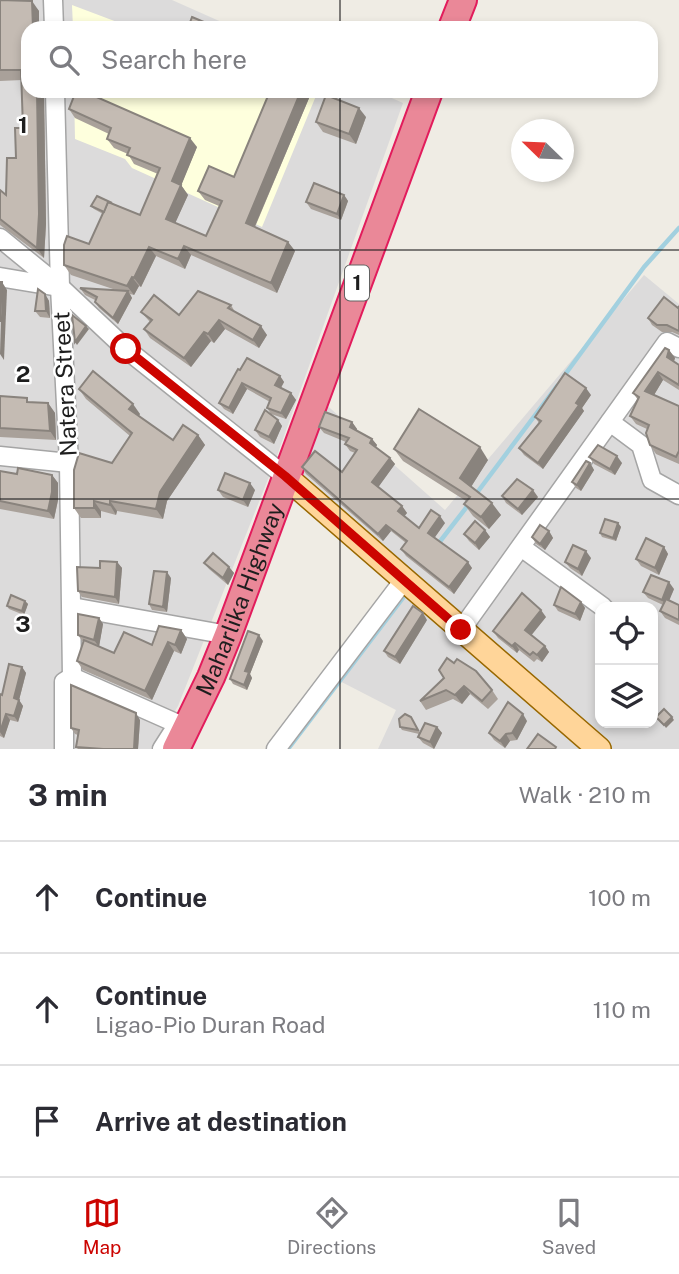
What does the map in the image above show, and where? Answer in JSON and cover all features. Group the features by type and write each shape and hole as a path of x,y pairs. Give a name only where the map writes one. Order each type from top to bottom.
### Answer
{"highway":[{"path":"455,21 463,0"},
{"name":"Maharlika Highway","path":"176,749 228,635 426,98"}],"main road":[{"path":"285,476 599,749"}],"street":[{"path":"53,0 54,21"},
{"name":"Natera Street","path":"55,98 72,607 72,677 64,682 64,749"},
{"path":"0,238 60,287 126,349 285,476"},
{"path":"0,277 60,287"},
{"path":"461,630 667,342 679,348"},
{"path":"610,422 641,445 652,480 679,495"},
{"path":"0,456 69,463"},
{"path":"521,547 596,602"},
{"path":"276,749 404,580"},
{"path":"72,607 228,635"},
{"path":"72,677 178,724 162,749"}],"shaded area":[{"path":"0,0 172,0 219,21 21,21 21,98 392,98 403,103 274,464 178,706 151,749 0,749"},
{"path":"72,5 114,21 73,21"},
{"path":"74,98 315,98 262,227 132,168 125,159 75,139"},
{"path":"644,275 679,304 679,749 378,749 396,710 328,675 404,567 291,477 322,401 445,510"}],"building":[{"path":"0,0 32,1 33,21 21,21 21,70 0,70"},
{"path":"22,98 37,98 37,248 0,219 0,190 6,195 7,158 16,158 15,128 23,128"},
{"path":"73,98 99,98 190,138 172,181 181,185 166,219 206,236 222,201 198,191 209,166 234,177 267,98 298,98 246,223 288,242 271,283 184,246 178,259 149,247 134,278 132,277 127,286 64,265 67,236 89,244 108,202 140,215 160,168 127,155 130,148 107,139 111,128 69,109"},
{"path":"325,98 334,98 359,108 349,134 316,122"},
{"path":"314,183 344,195 337,214 306,202"},
{"path":"97,196 112,203 108,202 104,212 91,206"},
{"path":"0,282 2,282 0,322"},
{"path":"80,288 128,291 113,318 95,302 97,297"},
{"path":"38,289 45,294 46,311 35,311"},
{"path":"198,291 231,305 228,308 261,326 253,340 219,320 208,334 204,332 184,358 144,329 152,320 141,312 154,295 179,315"},
{"path":"664,297 678,308 679,306 679,331 667,325 657,325 648,318"},
{"path":"72,315 86,326 75,342"},
{"path":"665,348 669,350 667,357 679,365 679,385 658,372 645,391 679,406 679,451 676,457 650,445 646,433 649,425 630,416 639,397 633,393"},
{"path":"247,358 280,376 275,385 291,393 281,413 267,408 271,398 242,383 229,408 219,403"},
{"path":"93,371 133,404 129,409 173,440 183,425 198,435 160,492 156,509 110,501 110,505 94,501 94,508 74,508 74,470 79,453 112,463 132,433 79,389"},
{"path":"565,373 586,388 576,403 579,405 538,463 519,448 541,421 535,417"},
{"path":"0,396 48,403 50,431 0,428"},
{"path":"419,409 480,447 460,478 492,503 481,517 464,504 470,497 394,449"},
{"path":"265,410 278,420 269,437 255,430"},
{"path":"325,412 352,422 350,427 372,439 370,443 390,458 372,482 402,506 398,511 419,528 431,510 440,516 428,533 468,562 449,587 401,549 407,541 386,525 378,534 302,467 315,451 342,472 357,450 345,444 349,438 319,427"},
{"path":"598,445 617,456 610,469 589,457"},
{"path":"586,461 590,463 577,485 572,482"},
{"path":"18,468 52,475 48,511 0,501 0,471 17,474"},
{"path":"225,473 250,483 243,500 218,490"},
{"path":"517,479 533,490 518,509 502,496"},
{"path":"605,519 618,523 613,538 600,533"},
{"path":"475,521 485,530 475,543 464,534"},
{"path":"540,525 549,531 540,544 532,537"},
{"path":"646,538 664,547 655,568 636,559"},
{"path":"573,545 586,551 578,569 565,562"},
{"path":"213,553 229,567 223,578 204,563"},
{"path":"100,561 117,562 115,597 78,591 77,567 100,568"},
{"path":"154,571 167,572 163,607 149,604"},
{"path":"651,575 669,582 662,600 643,592"},
{"path":"561,587 581,602 575,614 554,605"},
{"path":"522,593 541,610 525,630 545,646 537,655 533,652 530,655 515,643 512,646 493,631"},
{"path":"11,595 25,601 22,611 7,606"},
{"path":"666,599 679,605 679,620 660,611"},
{"path":"413,606 423,613 395,657 384,651"},
{"path":"78,614 99,618 94,640 78,635"},
{"path":"159,626 181,630 175,645 168,642 145,691 77,661 84,640 114,653 124,632 152,645"},
{"path":"248,631 259,635 245,671 249,672 244,685 230,679"},
{"path":"447,658 454,663 457,659 476,671 492,690 482,701 464,686 455,695 446,690 420,701 444,678 439,670"},
{"path":"9,664 22,667 14,698 19,700 14,716 6,714 0,732 0,694 2,695"},
{"path":"71,685 136,713 134,749 76,747 79,730 71,728"},
{"path":"508,702 523,714 512,733 506,734 500,741 489,733"},
{"path":"664,709 672,717 664,725 658,715"},
{"path":"405,714 411,717 418,730 400,727 399,719"},
{"path":"425,723 437,727 430,742 418,737"},
{"path":"538,734 556,747 555,749 527,749"}],"waterway":[{"path":"564,376 644,267 679,228"},
{"path":"476,494 557,386"},
{"path":"438,544 469,504"},
{"path":"288,749 406,594"}],"route":[{"path":"126,349 285,476 461,630"}]}
